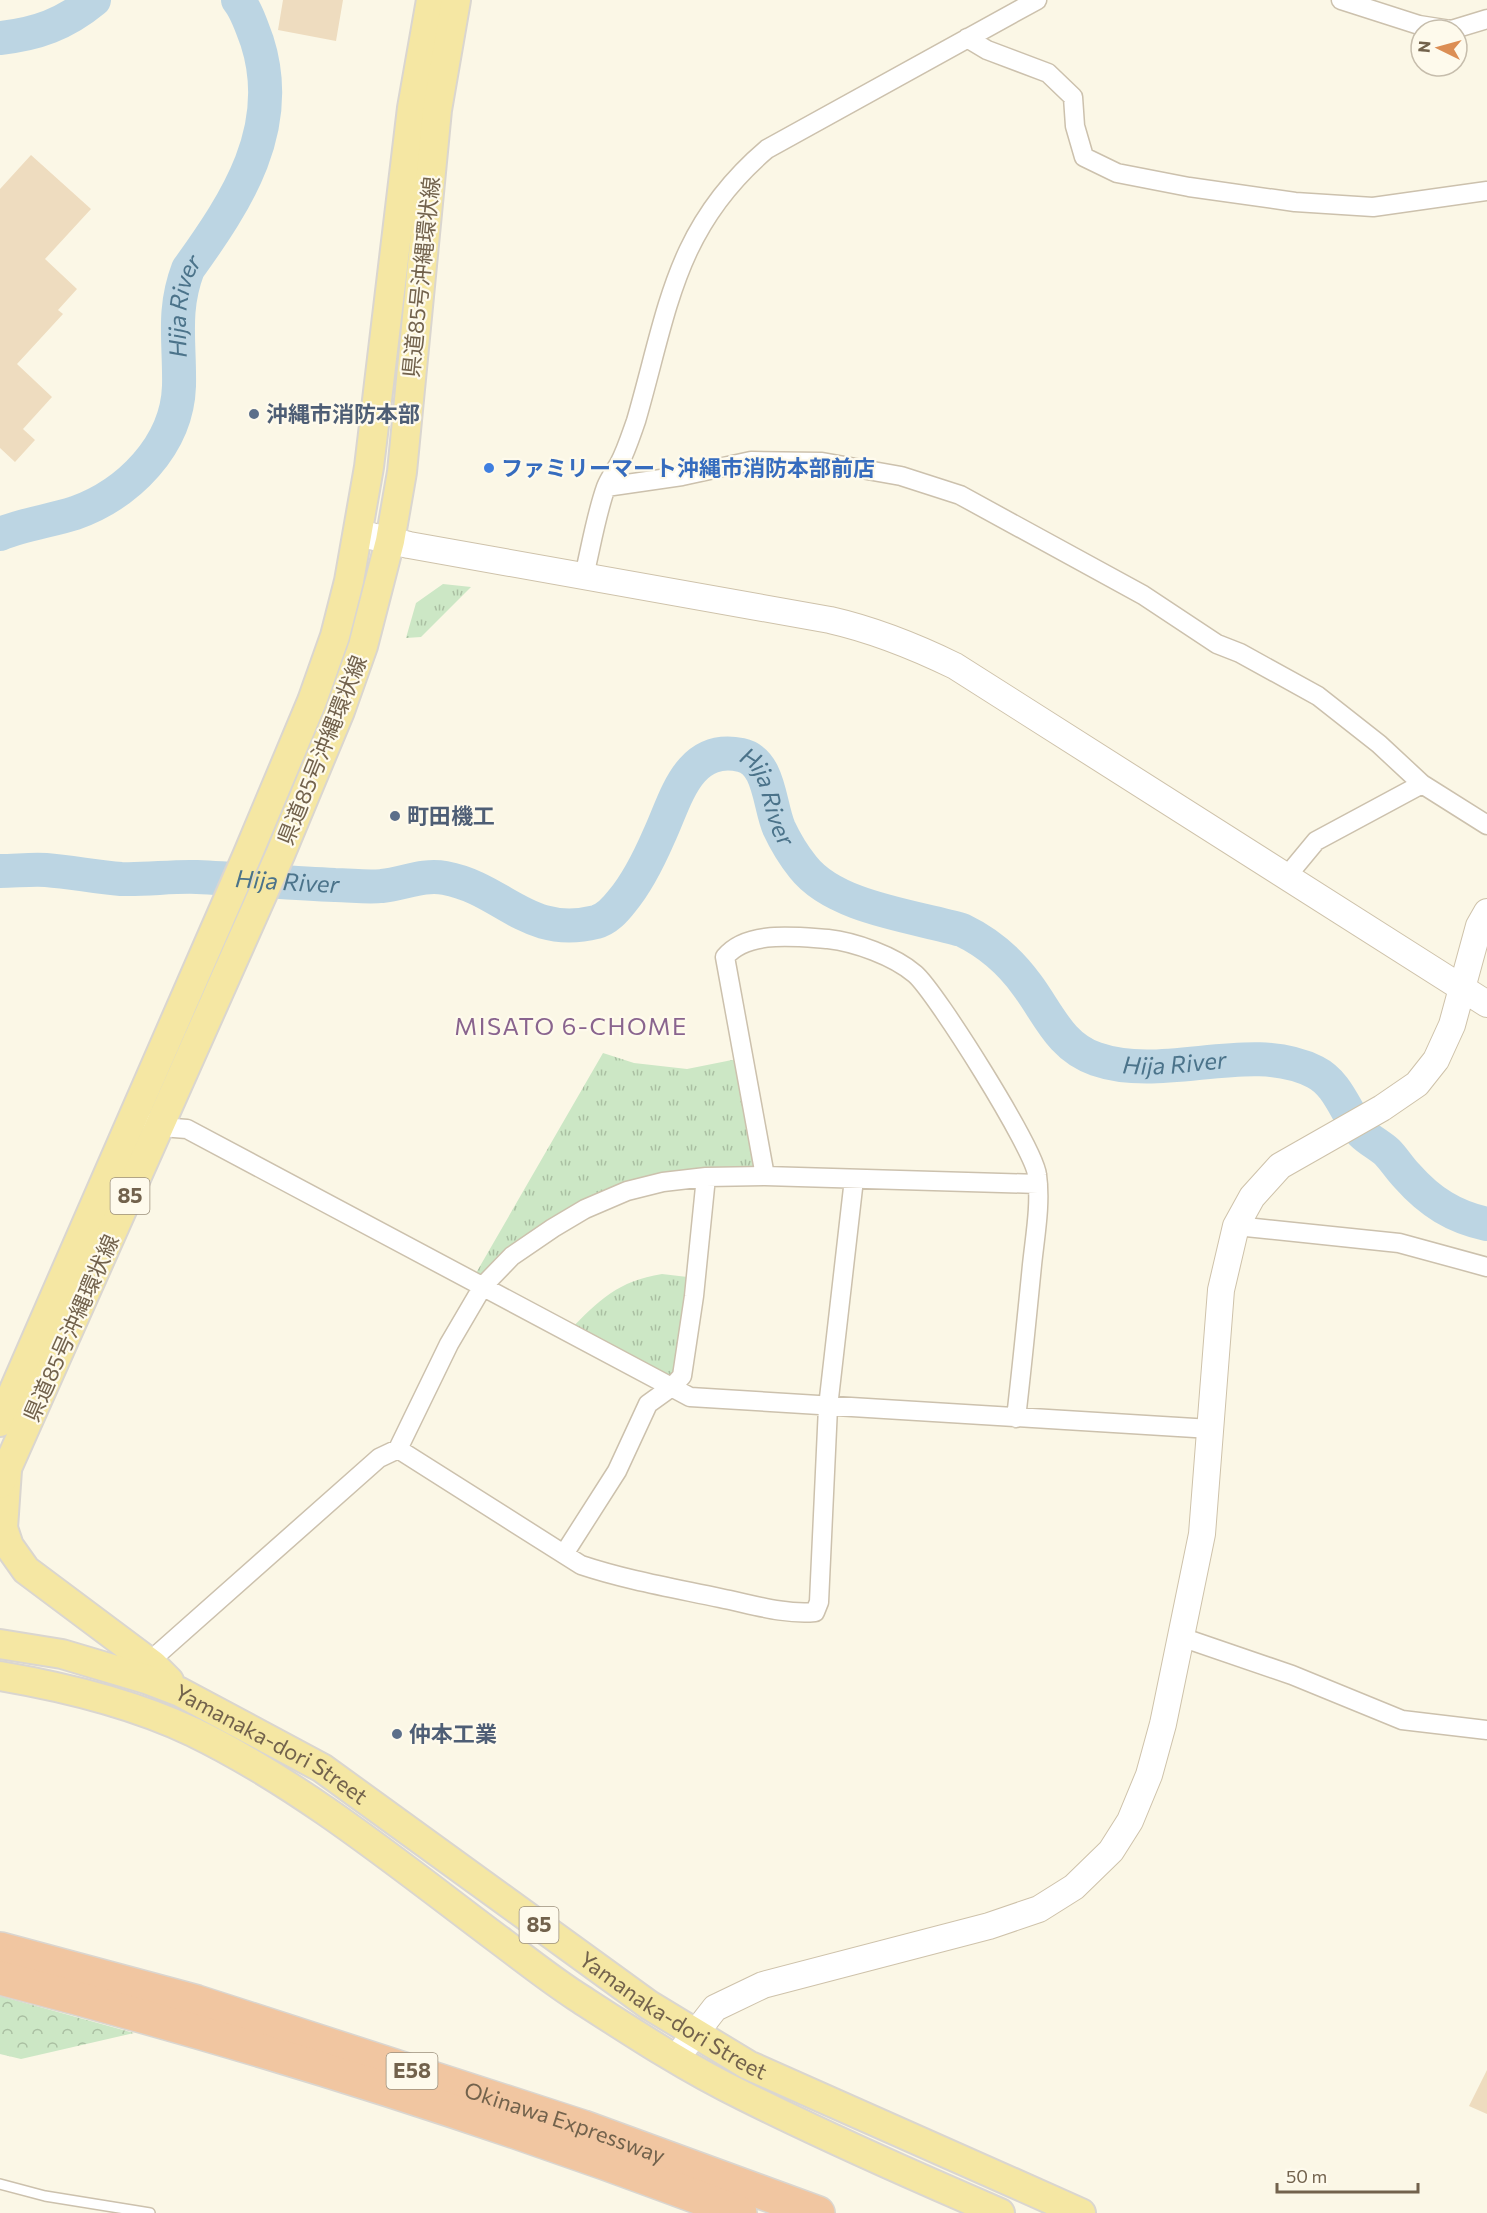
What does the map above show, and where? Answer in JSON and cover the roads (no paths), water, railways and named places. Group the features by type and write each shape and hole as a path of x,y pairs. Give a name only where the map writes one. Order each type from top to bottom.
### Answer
{"highway":[{"name":"Okinawa Expressway","path":"0,1949 231,2013 584,2127 818,2213"},
{"name":"Okinawa Expressway","path":"0,1978 294,2058 575,2151 740,2213"}],"main road":[{"name":"県道85号沖縄環状線","path":"0,1422 247,856 312,701 335,636 358,533 369,466 412,108 431,0"},
{"name":"県道85号沖縄環状線","path":"3,1477 161,1127 280,855 340,711 359,657 390,541 402,472 437,110 456,0"},
{"path":"3,1477 3,1528 9,1546 26,1570 153,1665 180,1692"},
{"name":"Yamanaka-dori Street","path":"0,1644 62,1654 146,1679 180,1692 322,1768 649,2005 695,2035 748,2065 1081,2213"},
{"name":"Yamanaka-dori Street","path":"0,1676 55,1686 138,1711 193,1732 271,1776 339,1821 573,1994 676,2058 741,2095 885,2163 1000,2213"}],"street":[{"path":"584,576 606,487 621,461 635,424 670,293 688,246 714,202 746,167 767,149 1037,0"},
{"path":"1341,0 1409,22"},
{"path":"1469,24 1487,19"},
{"path":"967,38 987,50 1048,73 1073,97 1075,126 1084,157 1117,173 1189,187 1295,202 1373,207 1487,191"},
{"path":"606,487 672,478 751,461 822,462 901,476 960,495 1143,595 1217,644 1240,653 1318,696 1379,744 1422,784 1487,825"},
{"path":"358,533 390,541 830,620 863,628 921,649 955,666 1487,1004"},
{"path":"1287,876 1316,841 1422,784"},
{"path":"676,2058 715,2008 763,1985 989,1926 1039,1909 1074,1887 1111,1851 1130,1821 1149,1775 1163,1724 1202,1534 1221,1290 1236,1226 1252,1197 1280,1166 1336,1132 1382,1108 1417,1084 1436,1060 1452,1025 1479,926 1487,912"},
{"path":"765,1176 725,957 732,948 754,940 784,936 845,943 891,960 914,974 932,992 1014,1126 1037,1171 1038,1184 1016,1418"},
{"path":"134,1115 161,1127 187,1129 690,1397 1211,1429"},
{"path":"153,1665 159,1653 379,1458 398,1449 449,1344 483,1286 512,1256 585,1209 627,1191 663,1182 706,1177 765,1176 1038,1184"},
{"path":"564,1554 617,1471 648,1404 673,1386 682,1376 706,1177"},
{"path":"398,1449 581,1565 609,1574 790,1612 815,1612 819,1602 828,1407 854,1179"},
{"path":"1236,1226 1399,1244 1487,1267"},
{"path":"1181,1637 1292,1675 1402,1720 1487,1730"}],"lane":[{"path":"0,2184 45,2196 150,2213"}],"waterway":[{"name":"Hija River","path":"0,38 38,31 61,22 94,0"},
{"name":"Hija River","path":"0,534 75,513 113,494 146,465 159,448 169,428 176,408 179,386 178,313 183,284 188,269 239,190 260,133 265,104 264,73 257,41 247,14 238,0"},
{"name":"Hija River","path":"0,871 40,870 121,879 197,877 370,887 437,877 466,884 517,911 552,924 572,925 596,922 614,911 628,894 643,870 678,792 696,766 708,758 723,754 741,755 751,759 758,766 767,785 781,833 800,863 817,881 835,892 876,909 962,930 981,941 1013,968 1064,1038 1084,1054 1123,1065 1150,1067 1263,1059 1290,1063 1315,1072 1330,1084 1362,1133 1387,1152 1404,1173 1434,1201 1453,1213 1487,1224"}],"place":[{"name":"沖縄市消防本部","path":"254,414"},
{"name":"ファミリーマート沖縄市消防本部前店","path":"489,468"},
{"name":"町田機工","path":"395,816"},
{"name":"仲本工業","path":"397,1734"}],"district":[{"name":"MISATO 6-CHOME","path":"571,1027"}]}
